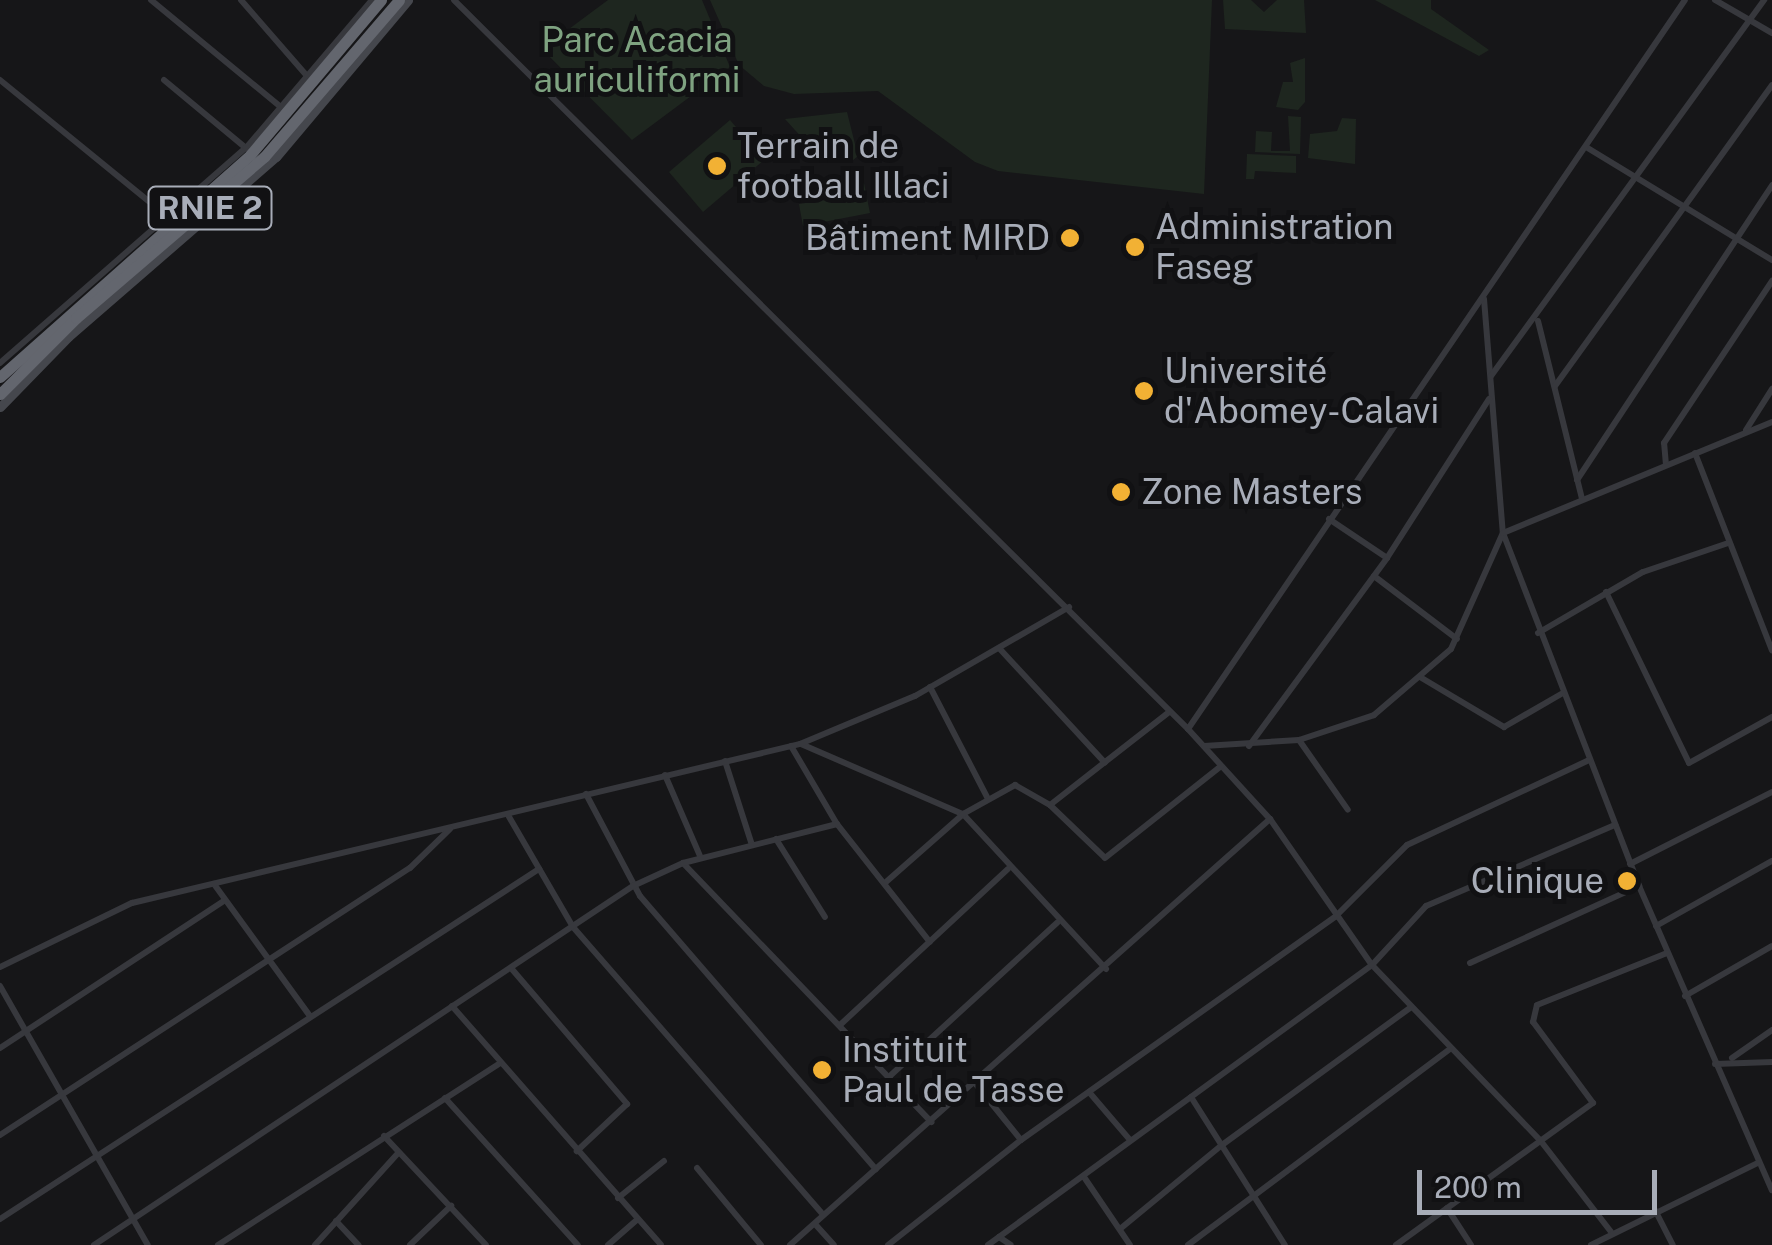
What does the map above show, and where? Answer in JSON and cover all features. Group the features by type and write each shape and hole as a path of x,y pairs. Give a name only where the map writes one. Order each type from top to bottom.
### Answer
{"highway":[{"name":"RNIE 2","path":"0,377 250,154 381,0"},
{"name":"RNIE 2","path":"0,394 76,318 264,157 398,0"}],"street":[{"path":"151,0 282,108"},
{"path":"240,0 308,78"},
{"path":"0,363 246,148 372,0"},
{"path":"0,407 68,337 276,157 408,0"},
{"path":"454,0 1069,606 1188,730 1270,819 1372,965 1540,1140 1611,1232"},
{"path":"1188,730 1685,0"},
{"path":"1716,0 1772,33"},
{"path":"1490,376 1537,320 1764,0"},
{"path":"0,80 168,217"},
{"path":"164,80 246,148"},
{"path":"1555,386 1772,85"},
{"path":"1586,147 1772,260"},
{"path":"1577,480 1733,236 1772,186"},
{"path":"1666,465 1664,443 1772,281"},
{"path":"1484,298 1503,533 1538,633 1638,886 1772,1190"},
{"path":"1537,320 1582,499"},
{"path":"1745,432 1772,388"},
{"path":"1249,746 1387,558 1490,398"},
{"path":"1203,746 1300,740 1374,715 1420,677 1457,639 1503,533 1772,422"},
{"path":"1695,453 1772,651"},
{"path":"1329,519 1387,558"},
{"path":"1538,633 1606,592 1728,542"},
{"path":"1374,576 1457,639"},
{"path":"1606,592 1688,764 1772,717"},
{"path":"0,967 102,914 796,745 930,687 1069,606"},
{"path":"999,648 1106,764"},
{"path":"1420,677 1504,726 1563,692"},
{"path":"930,687 988,799"},
{"path":"1050,805 1169,712"},
{"path":"1300,740 1348,810"},
{"path":"796,745 962,814 1008,869 1106,968"},
{"path":"796,745 837,824 930,942"},
{"path":"888,1245 1021,1140 1335,917 1407,845 1589,760"},
{"path":"725,761 752,845"},
{"path":"886,882 962,814 1014,785 1050,805 1105,858 1221,766"},
{"path":"665,775 701,858"},
{"path":"1630,864 1772,792"},
{"path":"586,794 633,886 876,1169"},
{"path":"508,815 574,927 824,1215"},
{"path":"790,1245 1270,819"},
{"path":"94,1245 633,886 683,863 837,824"},
{"path":"988,1245 1372,965 1426,906 1615,825"},
{"path":"0,1135 266,956 410,868 450,828"},
{"path":"776,839 826,918"},
{"path":"1656,926 1772,861"},
{"path":"683,863 931,1122"},
{"path":"0,1219 539,869"},
{"path":"840,1025 1008,869"},
{"path":"214,884 310,1016"},
{"path":"1470,964 1638,886"},
{"path":"0,1048 225,900"},
{"path":"891,1076 1058,922"},
{"path":"1684,996 1772,946"},
{"path":"1396,1245 1593,1103 1533,1022 1534,1010 1667,952"},
{"path":"511,968 627,1104 577,1151"},
{"path":"0,986 148,1245"},
{"path":"452,1006 661,1245"},
{"path":"1120,1229 1222,1145 1410,1008"},
{"path":"1715,1064 1731,1059 1772,1030"},
{"path":"1188,1245 1256,1200 1450,1050"},
{"path":"1731,1059 1772,1062"},
{"path":"218,1245 499,1064"},
{"path":"975,1083 1021,1140"},
{"path":"1088,1092 1130,1140"},
{"path":"445,1097 578,1245"},
{"path":"1191,1097 1285,1245"},
{"path":"384,1136 486,1245"},
{"path":"315,1245 398,1154"},
{"path":"618,1198 664,1161"},
{"path":"1591,1245 1655,1210 1758,1163"},
{"path":"697,1168 761,1245"},
{"path":"1084,1177 1130,1245"},
{"path":"410,1245 451,1206"},
{"path":"1446,1208 1471,1245"},
{"path":"1655,1210 1673,1245"},
{"path":"608,1245 638,1220"},
{"path":"336,1221 358,1245"},
{"path":"815,1224 834,1245"},
{"path":"999,1237 1011,1245"}],"green space":[{"name":"Parc Acacia auriculiformi","path":"608,0 702,0 730,67 632,140 542,49"},
{"path":"710,0 1212,0 1204,194 998,171 975,162 878,91 794,94 764,86 739,65"},
{"path":"1223,0 1251,0 1264,12 1277,0 1304,0 1306,33 1225,29"},
{"path":"1375,0 1431,0 1431,9 1489,50 1479,56"},
{"path":"1305,58 1305,102 1298,110 1276,107 1283,82 1293,82 1290,63"},
{"path":"847,112 858,156 852,161 820,139 804,140 785,119"},
{"path":"1288,116 1301,117 1300,154 1255,152 1256,131 1272,132 1271,151 1290,151"},
{"path":"1342,118 1356,119 1355,164 1308,158 1310,134 1337,131"},
{"name":"Terrain de football Illaci","path":"730,120 764,160 703,212 669,172"},
{"path":"1247,154 1296,156 1296,173 1255,171 1254,179 1246,179"},
{"path":"864,183 870,213 803,226 799,204 858,195 857,185"}],"place":[{"name":"Terrain de football Illaci","path":"717,166"},
{"name":"Bâtiment MIRD","path":"1070,238"},
{"name":"Administration Faseg","path":"1135,247"},
{"name":"Université d'Abomey-Calavi","path":"1144,391"},
{"name":"Zone Masters","path":"1121,492"},
{"name":"Clinique","path":"1627,881"},
{"name":"Instituit Paul de Tasse","path":"822,1070"}]}
